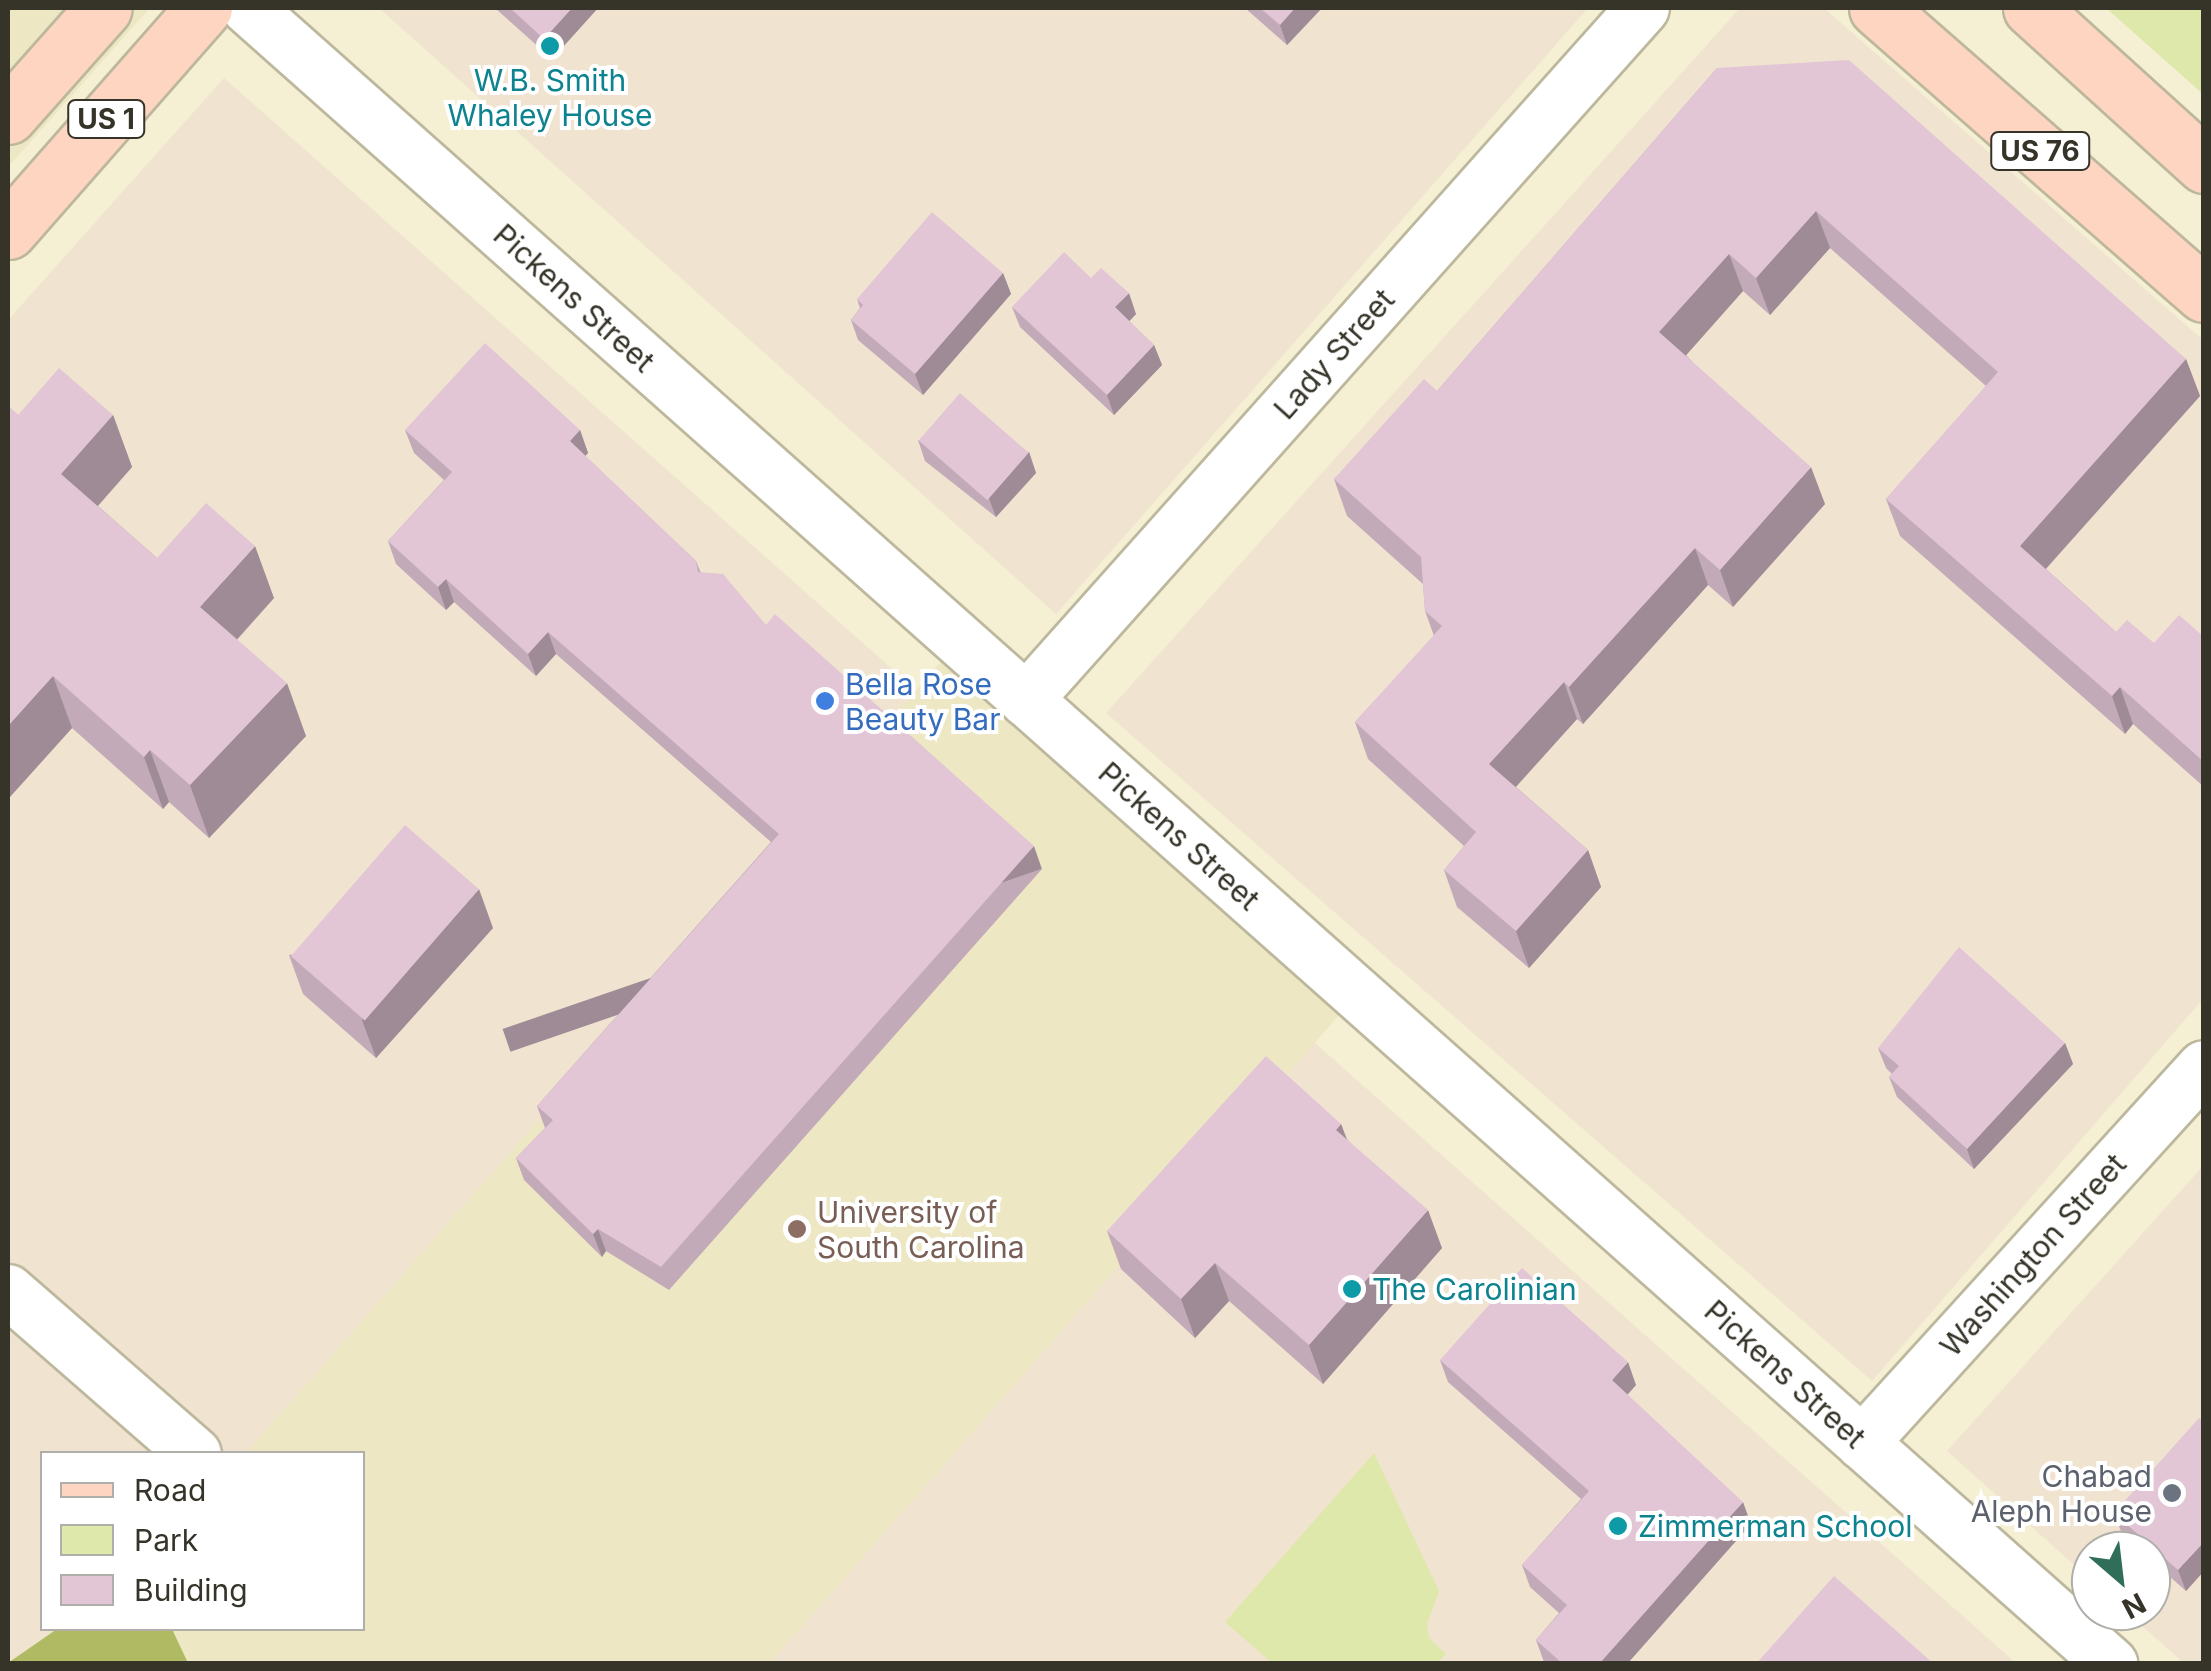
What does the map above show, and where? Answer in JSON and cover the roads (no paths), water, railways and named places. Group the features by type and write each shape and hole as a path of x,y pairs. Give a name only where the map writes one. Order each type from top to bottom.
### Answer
{"main road":[{"path":"8,116 104,8"},
{"name":"US 1","path":"8,231 204,8"},
{"name":"US 76","path":"1877,8 2204,294"},
{"path":"2031,8 2204,165"}],"street":[{"name":"Pickens Street","path":"248,8 2111,1664"},
{"name":"Lady Street","path":"1026,700 1643,8"},
{"name":"Washington Street","path":"1862,1443 2204,1068"},
{"path":"8,1290 192,1451"}],"place":[{"name":"W.B. Smith Whaley House","path":"550,46"},
{"name":"Bella Rose Beauty Bar","path":"825,701"},
{"name":"University of South Carolina","path":"797,1229"},
{"name":"The Carolinian","path":"1352,1289"},
{"name":"Chabad Aleph House","path":"2172,1493"},
{"name":"Zimmerman School","path":"1618,1526"}]}
